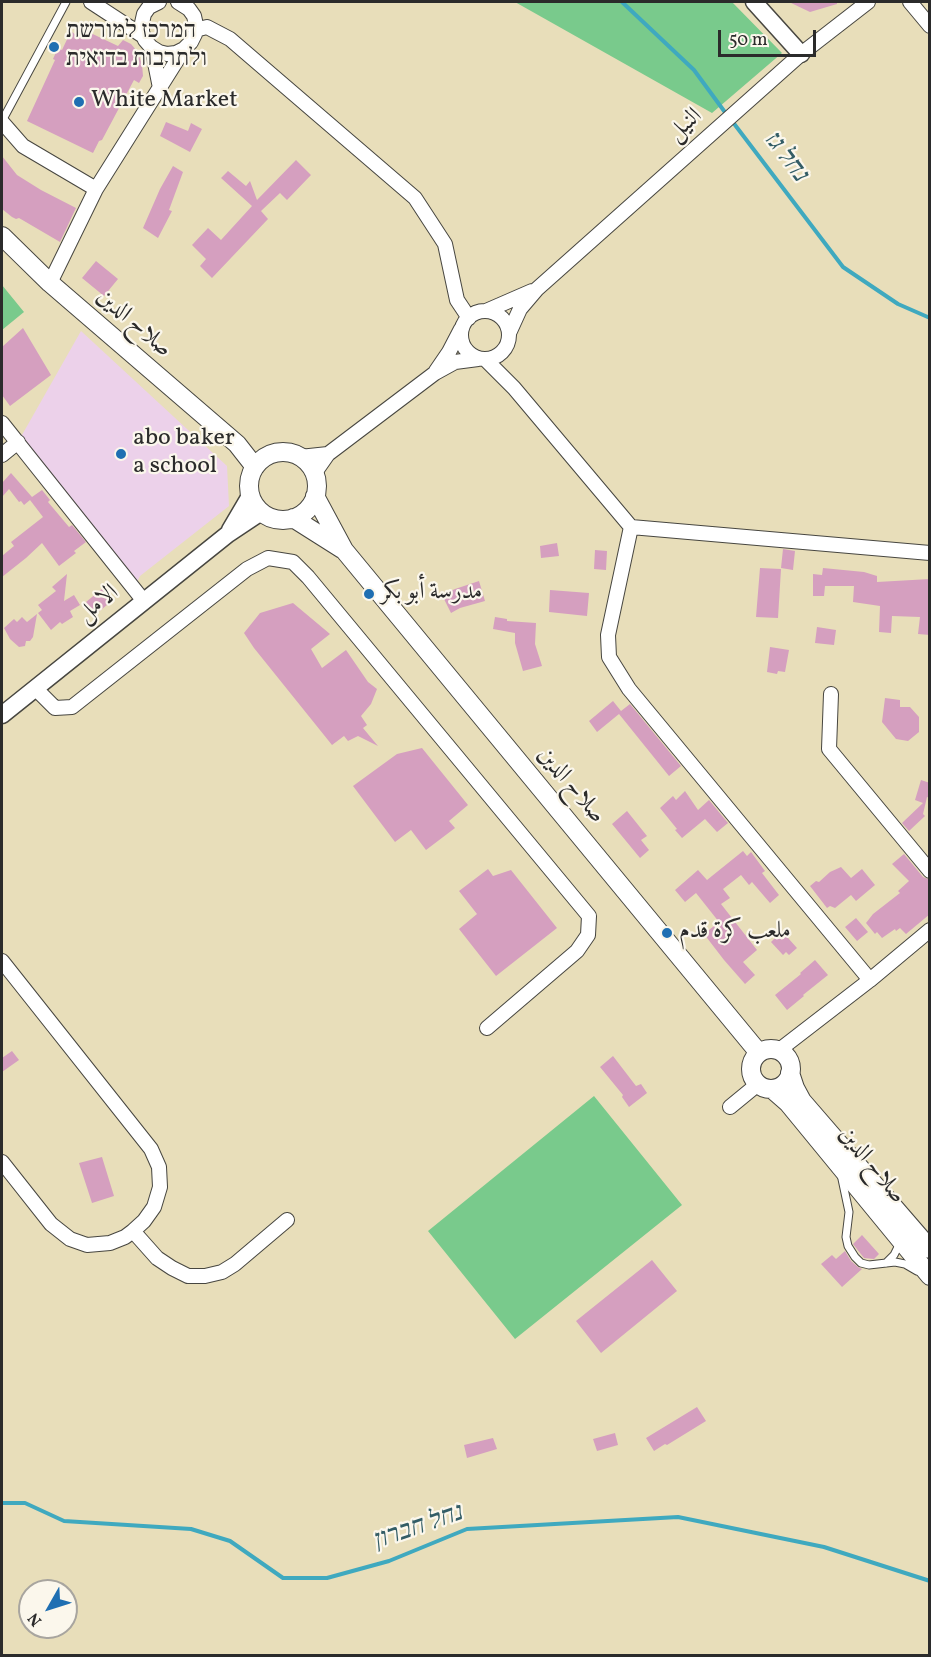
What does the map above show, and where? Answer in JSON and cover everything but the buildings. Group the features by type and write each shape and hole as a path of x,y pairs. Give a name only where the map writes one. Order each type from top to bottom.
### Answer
{"main road":[{"name":"صلاح الدين","path":"2,236 50,284 237,444 255,467"},
{"name":"صلاح الدين","path":"237,444 270,454"},
{"path":"291,453 300,457 314,474 315,496 310,506 302,514 282,520 271,518 254,505 250,496 250,476 262,459 270,454 291,453"},
{"name":"صلاح الدين","path":"315,496 344,550 759,1053"},
{"name":"صلاح الدين","path":"292,518 344,550"},
{"path":"765,1050 778,1051 788,1060 790,1073 784,1084 765,1086 752,1076 752,1063 759,1053 765,1050"},
{"name":"صلاح الدين","path":"790,1073 802,1101 930,1249"},
{"name":"صلاح الدين","path":"765,1086 788,1103 930,1276"}],"street":[{"path":"91,2 143,36"},
{"path":"159,2 149,7 144,14 141,23 145,40 159,52 168,54 184,49"},
{"path":"50,284 96,189 184,49 191,42 195,30 194,16 189,9 178,2"},
{"path":"754,2 801,54"},
{"name":"النيل","path":"537,289 801,54 868,2"},
{"path":"910,2 930,26"},
{"path":"124,22 144,14"},
{"path":"195,30 207,27 230,39 415,198 445,244 457,300 465,323 461,335 465,350 482,359 514,388 631,527 930,553"},
{"path":"152,48 160,88"},
{"path":"2,122 23,146 96,189"},
{"path":"486,311 537,289"},
{"path":"510,331 520,309 537,289"},
{"path":"435,373 465,323 478,312 494,312 507,323 510,331 504,368 514,388"},
{"path":"314,474 328,454 435,373 455,362 494,358 507,348"},
{"path":"2,423 143,600"},
{"path":"2,455 18,442"},
{"path":"300,457 328,454"},
{"name":"الامل","path":"228,534 250,496"},
{"name":"الامل","path":"2,715 143,600 228,534 261,512"},
{"path":"631,527 608,634 609,657 629,689 870,980"},
{"path":"35,688 55,708 72,707 247,569 268,558 292,562 308,577 589,916 588,935 577,951 487,1028"},
{"path":"831,694 829,748 930,871"},
{"path":"778,1051 930,930"},
{"path":"2,961 151,1149 159,1167 160,1187 154,1207 133,1231 110,1243 87,1245 70,1239 51,1224 2,1162"},
{"path":"730,1107 765,1086"},
{"path":"133,1231 157,1258 172,1268 188,1276 205,1276 222,1272 235,1264 287,1220"}],"lane":[{"path":"2,122 66,2"},
{"path":"833,1157 846,1192 849,1212 846,1237 848,1246 861,1263 905,1264 930,1281"},
{"path":"886,1263 894,1255 899,1239 897,1217 892,1205"}],"shaded area":[{"name":"abo baker a school","path":"81,331 227,466 229,506 140,576 134,588 18,442"}],"green space":[{"path":"515,2 732,2 782,53 712,113"},
{"path":"2,285 24,312 2,330"},
{"path":"594,1096 682,1205 515,1339 428,1231"}],"waterway":[{"name":"נחל גז","path":"622,2 694,70 727,115"},
{"name":"נחל גז","path":"732,121 843,267 898,304 930,318"},
{"name":"נחל חברון","path":"2,1503 25,1503 64,1521 191,1529 230,1541 283,1578 327,1578 389,1561 467,1529 678,1517 824,1547 930,1581"}],"place":[{"name":"המרכז למורשת ולתרבות בדואית","path":"54,47"},
{"name":"White Market","path":"79,102"},
{"name":"abo baker a school","path":"121,454"},
{"name":"مدرسة أبو بكر","path":"369,594"},
{"name":"ملعب كرة قدم","path":"667,933"}]}
